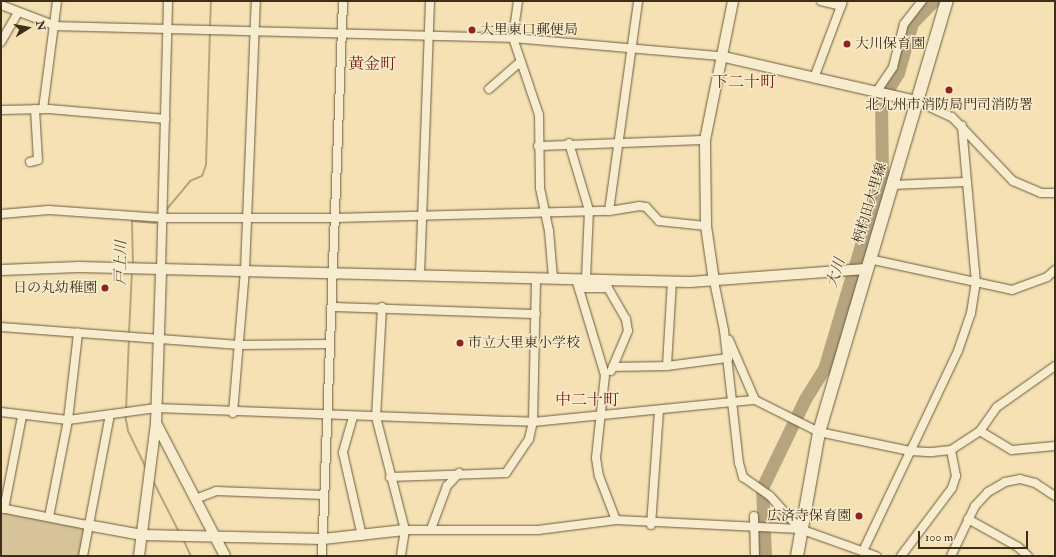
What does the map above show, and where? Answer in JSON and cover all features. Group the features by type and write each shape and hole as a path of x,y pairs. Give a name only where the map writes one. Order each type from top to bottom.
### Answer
{"main road":[{"name":"柄杓田大里線","path":"797,556 800,529 819,432 867,264 947,1"}],"street":[{"path":"30,162 38,160 39,109 56,26 57,1"},
{"path":"140,556 156,423 166,119 168,1"},
{"path":"233,413 245,270 256,1"},
{"path":"322,556 334,218 343,35 343,1"},
{"path":"420,274 430,1"},
{"path":"518,1 513,38 519,62 539,115 538,146 540,188 546,211 553,278"},
{"path":"609,211 616,142 638,1"},
{"path":"733,1 720,56 705,140 706,226 714,281 724,330 743,476 770,496 800,529"},
{"path":"814,78 842,4 821,1"},
{"path":"878,91 893,68 904,24 922,1"},
{"path":"1,5 18,13 56,26 428,38 513,38 630,46 720,56 917,101 939,110 962,126 1013,182 1041,193 1055,193"},
{"path":"1,42 18,13"},
{"path":"489,89 519,62"},
{"path":"1,110 39,109 166,119"},
{"path":"860,552 958,351 971,313 976,283 962,126"},
{"path":"538,146 570,143 705,140"},
{"path":"570,143 589,210 580,282 605,381 603,414 596,465 616,520"},
{"path":"891,185 966,182"},
{"path":"1,214 49,210 162,218 334,218 546,211 609,211 646,207 659,221 706,226"},
{"path":"580,282 714,281 867,264 1012,290 1047,277 1055,270"},
{"path":"1,270 245,270 553,278 580,282 608,288 626,319 628,331 613,367 605,381"},
{"path":"390,477 459,473 506,473 529,439 533,422 536,278"},
{"path":"666,366 672,282"},
{"path":"332,307 382,307 536,314"},
{"path":"382,307 376,417 390,477 405,530 401,556"},
{"path":"1,327 239,345 330,344"},
{"path":"724,330 755,400"},
{"path":"49,517 68,420 78,333"},
{"path":"613,367 666,366 728,358"},
{"path":"1,412 22,416 68,420 156,408 233,413 533,422 755,400 819,432 910,451 951,450 980,431 997,407 1055,366"},
{"path":"651,525 659,410"},
{"path":"83,556 87,525 110,415"},
{"path":"22,416 2,509 142,535 216,535 323,539 362,536 405,530 538,530 616,520 651,525 800,529 860,552 876,556"},
{"path":"353,416 343,453 362,536"},
{"path":"156,423 198,498 225,556"},
{"path":"980,431 1012,450 1055,446"},
{"path":"901,556 952,488 956,476 951,450"},
{"path":"431,529 447,486 459,473"},
{"path":"950,556 968,519 988,492 1005,482 1020,479 1035,483 1055,496"},
{"path":"198,498 216,491 324,495"},
{"path":"754,516 755,556"},
{"path":"968,519 1018,547 1028,556"}],"shaded area":[{"path":"1,511 84,527 80,556 1,556"}],"waterway":[{"name":"戸上川","path":"210,28 211,1"},
{"name":"大川","path":"765,556 762,488 805,399 824,369 882,174 881,101 898,73 912,23 933,1"},
{"name":"戸上川","path":"166,210 190,181 202,176 206,165 210,32"},
{"name":"戸上川","path":"133,265 132,221 155,223 158,219"},
{"name":"戸上川","path":"129,334 132,271"},
{"name":"戸上川","path":"126,410 129,339"},
{"name":"戸上川","path":"125,415 128,431 146,468"},
{"name":"戸上川","path":"153,481 179,532"},
{"name":"戸上川","path":"183,539 191,556"}],"place":[{"name":"大里東口郵便局","path":"472,30"},
{"name":"大川保育園","path":"847,44"},
{"name":"北九州市消防局門司消防署","path":"949,90"},
{"name":"日の丸幼稚園","path":"105,288"},
{"name":"市立大里東小学校","path":"460,343"},
{"name":"広済寺保育園","path":"859,516"}],"district":[{"name":"黄金町","path":"372,64"},
{"name":"下二十町","path":"744,82"},
{"name":"中二十町","path":"587,400"}]}
